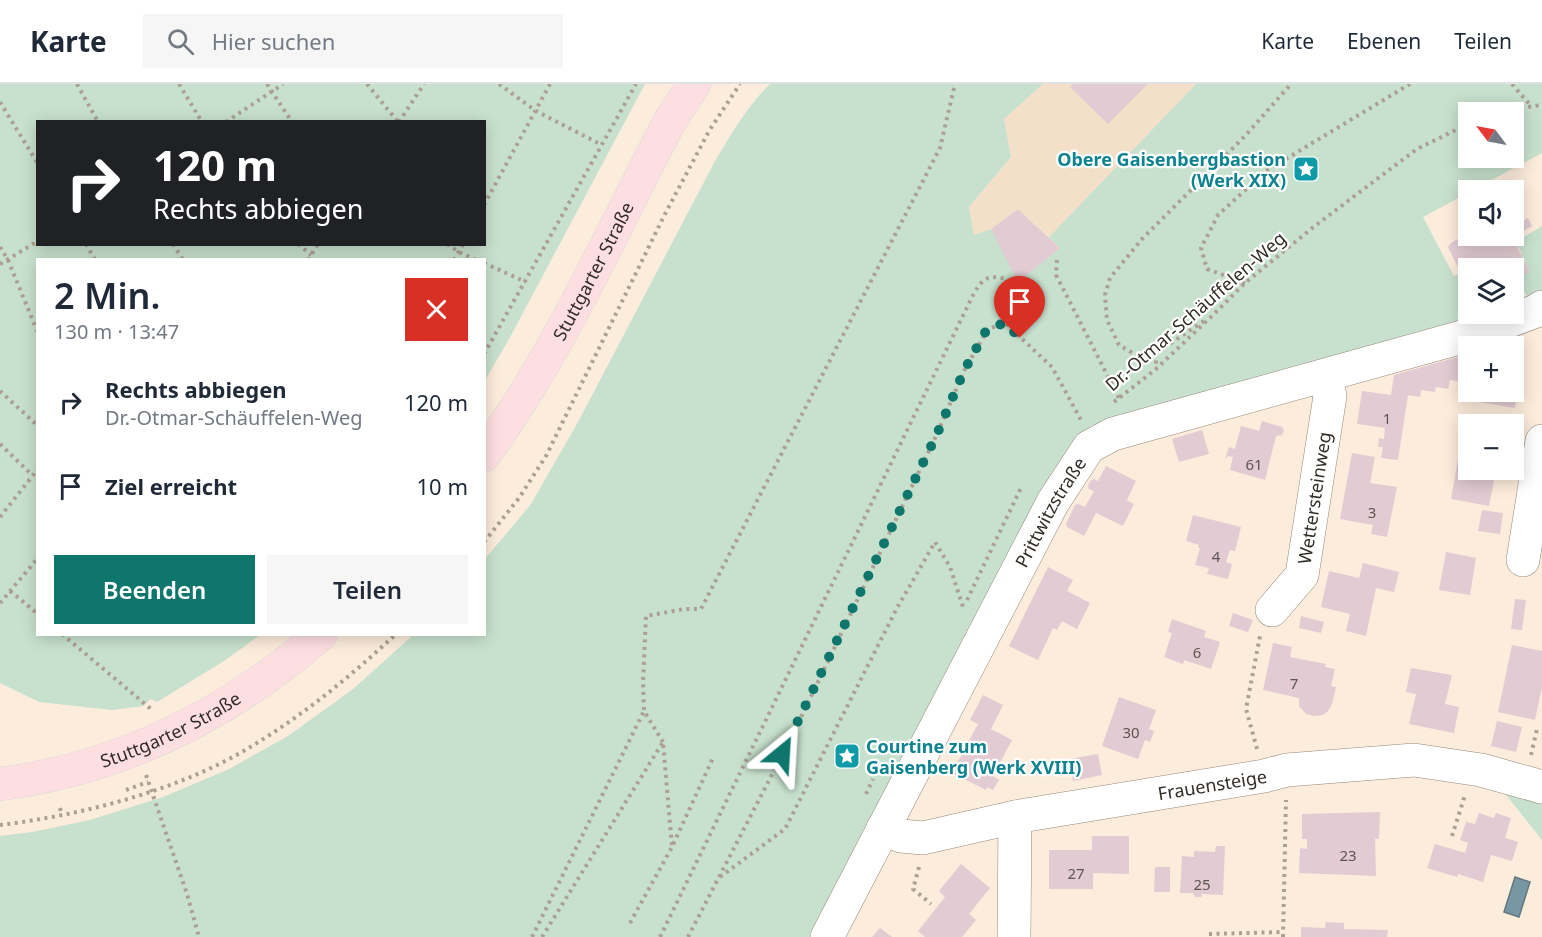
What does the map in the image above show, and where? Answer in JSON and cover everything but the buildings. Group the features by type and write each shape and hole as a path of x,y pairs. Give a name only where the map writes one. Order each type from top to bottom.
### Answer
{"main road":[{"name":"Stuttgarter Straße","path":"486,451 511,417 547,357 658,142 694,84"},
{"name":"Stuttgarter Straße","path":"0,784 76,770 121,756 169,735 214,712 246,692 283,666 319,636"}],"street":[{"name":"Prittwitzstraße","path":"826,937 1053,502 1089,447 1113,434 1480,332 1542,307"},
{"name":"Wettersteinweg","path":"1272,610 1302,576 1330,396 1326,376"},
{"path":"1523,560 1542,441"},
{"name":"Frauensteige","path":"883,828 901,836 923,838 1015,817 1275,773 1414,760 1474,769 1542,787"},
{"path":"1014,937 1015,817"}],"path":[{"path":"76,84 97,120"},
{"path":"179,84 201,120"},
{"path":"267,84 291,120"},
{"path":"229,120 283,84"},
{"path":"367,84 396,120"},
{"path":"399,120 424,84"},
{"path":"499,84 536,111 602,145"},
{"path":"486,201 550,84"},
{"path":"486,351 636,84"},
{"path":"486,539 519,498 546,456 665,214 709,131 740,84"},
{"path":"532,937 644,711 646,616 684,609 701,609 940,148 955,84"},
{"path":"1215,313 1156,353 1136,355 1119,345 1107,320 1105,295 1110,278 1142,239 1245,136 1291,84"},
{"path":"1245,283 1207,269 1201,248 1218,215 1266,171 1410,84"},
{"path":"1512,84 1532,106"},
{"path":"0,102 36,161"},
{"path":"1524,107 1542,105"},
{"name":"Dr.-Otmar-Schäuffelen-Weg","path":"1111,404 1156,369 1245,283 1316,225 1417,149 1458,129"},
{"path":"0,264 36,242"},
{"path":"450,246 472,258"},
{"path":"455,258 462,246"},
{"path":"0,248 8,260 36,328"},
{"path":"1057,260 1056,274 1119,398"},
{"path":"486,264 526,282"},
{"path":"660,937 974,293 982,281 993,276 1007,279 1005,323 1052,367 1081,420 1089,416"},
{"path":"688,937 803,712 937,434 964,371 987,329 1005,323"},
{"path":"1156,353 1156,369"},
{"path":"0,391 36,424"},
{"path":"0,444 32,475"},
{"path":"0,517 36,471"},
{"path":"718,878 785,829 897,608 935,542 950,567 963,608"},
{"path":"0,603 36,560"},
{"path":"10,591 36,612"},
{"path":"1209,934 1283,935 1275,773 1246,709 1261,631 1272,610"},
{"path":"64,636 152,709"},
{"path":"0,825 62,815 118,801 195,774 229,759 302,712 345,679 394,636"},
{"path":"644,711 663,742 672,847"},
{"path":"542,937 663,742"},
{"path":"630,923 672,847 713,758"},
{"path":"1452,836 1474,769"},
{"path":"126,790 148,782 152,790 199,937"},
{"path":"116,793 118,801"},
{"path":"60,808 62,815"},
{"path":"927,837 912,889 931,904"}],"shaded area":[{"path":"1043,84 1196,84 1049,237 1018,209 991,229 974,236 969,207 1011,157 1004,119"}],"green space":[{"path":"0,84 645,84 486,378 486,258 36,258 36,636 259,636 224,661 157,702 150,699 144,706 112,710 39,702 0,683"},
{"path":"770,84 1043,84 1004,119 1011,157 969,207 974,235 991,229 1060,248 1049,237 1196,84 1542,84 1542,153 1524,163 1524,102 1458,102 1458,168 1514,168 1492,180 1458,180 1458,198 1423,217 1454,276 1458,274 1458,324 1466,324 1470,335 1458,336 1458,338 1090,426 1048,493 815,937 0,937 0,836 90,820 163,797 229,769 288,736 353,689 412,636 486,636 486,558 531,504 578,422 714,163 739,122"},
{"path":"1542,226 1542,307 1536,311 1524,291 1524,274 1529,270 1518,246 1524,246 1524,237"},
{"path":"1503,791 1542,804 1542,840"}],"water":[{"path":"1515,877 1530,882 1519,917 1504,912"}],"place":[{"name":"Obere Gaisenbergbastion (Werk XIX)","path":"1306,169"},
{"name":"Courtine zum Gaisenberg (Werk XVIII)","path":"847,756"}],"route":[{"path":"782,754 937,434 964,371 987,329 1005,323 1020,338"}]}
